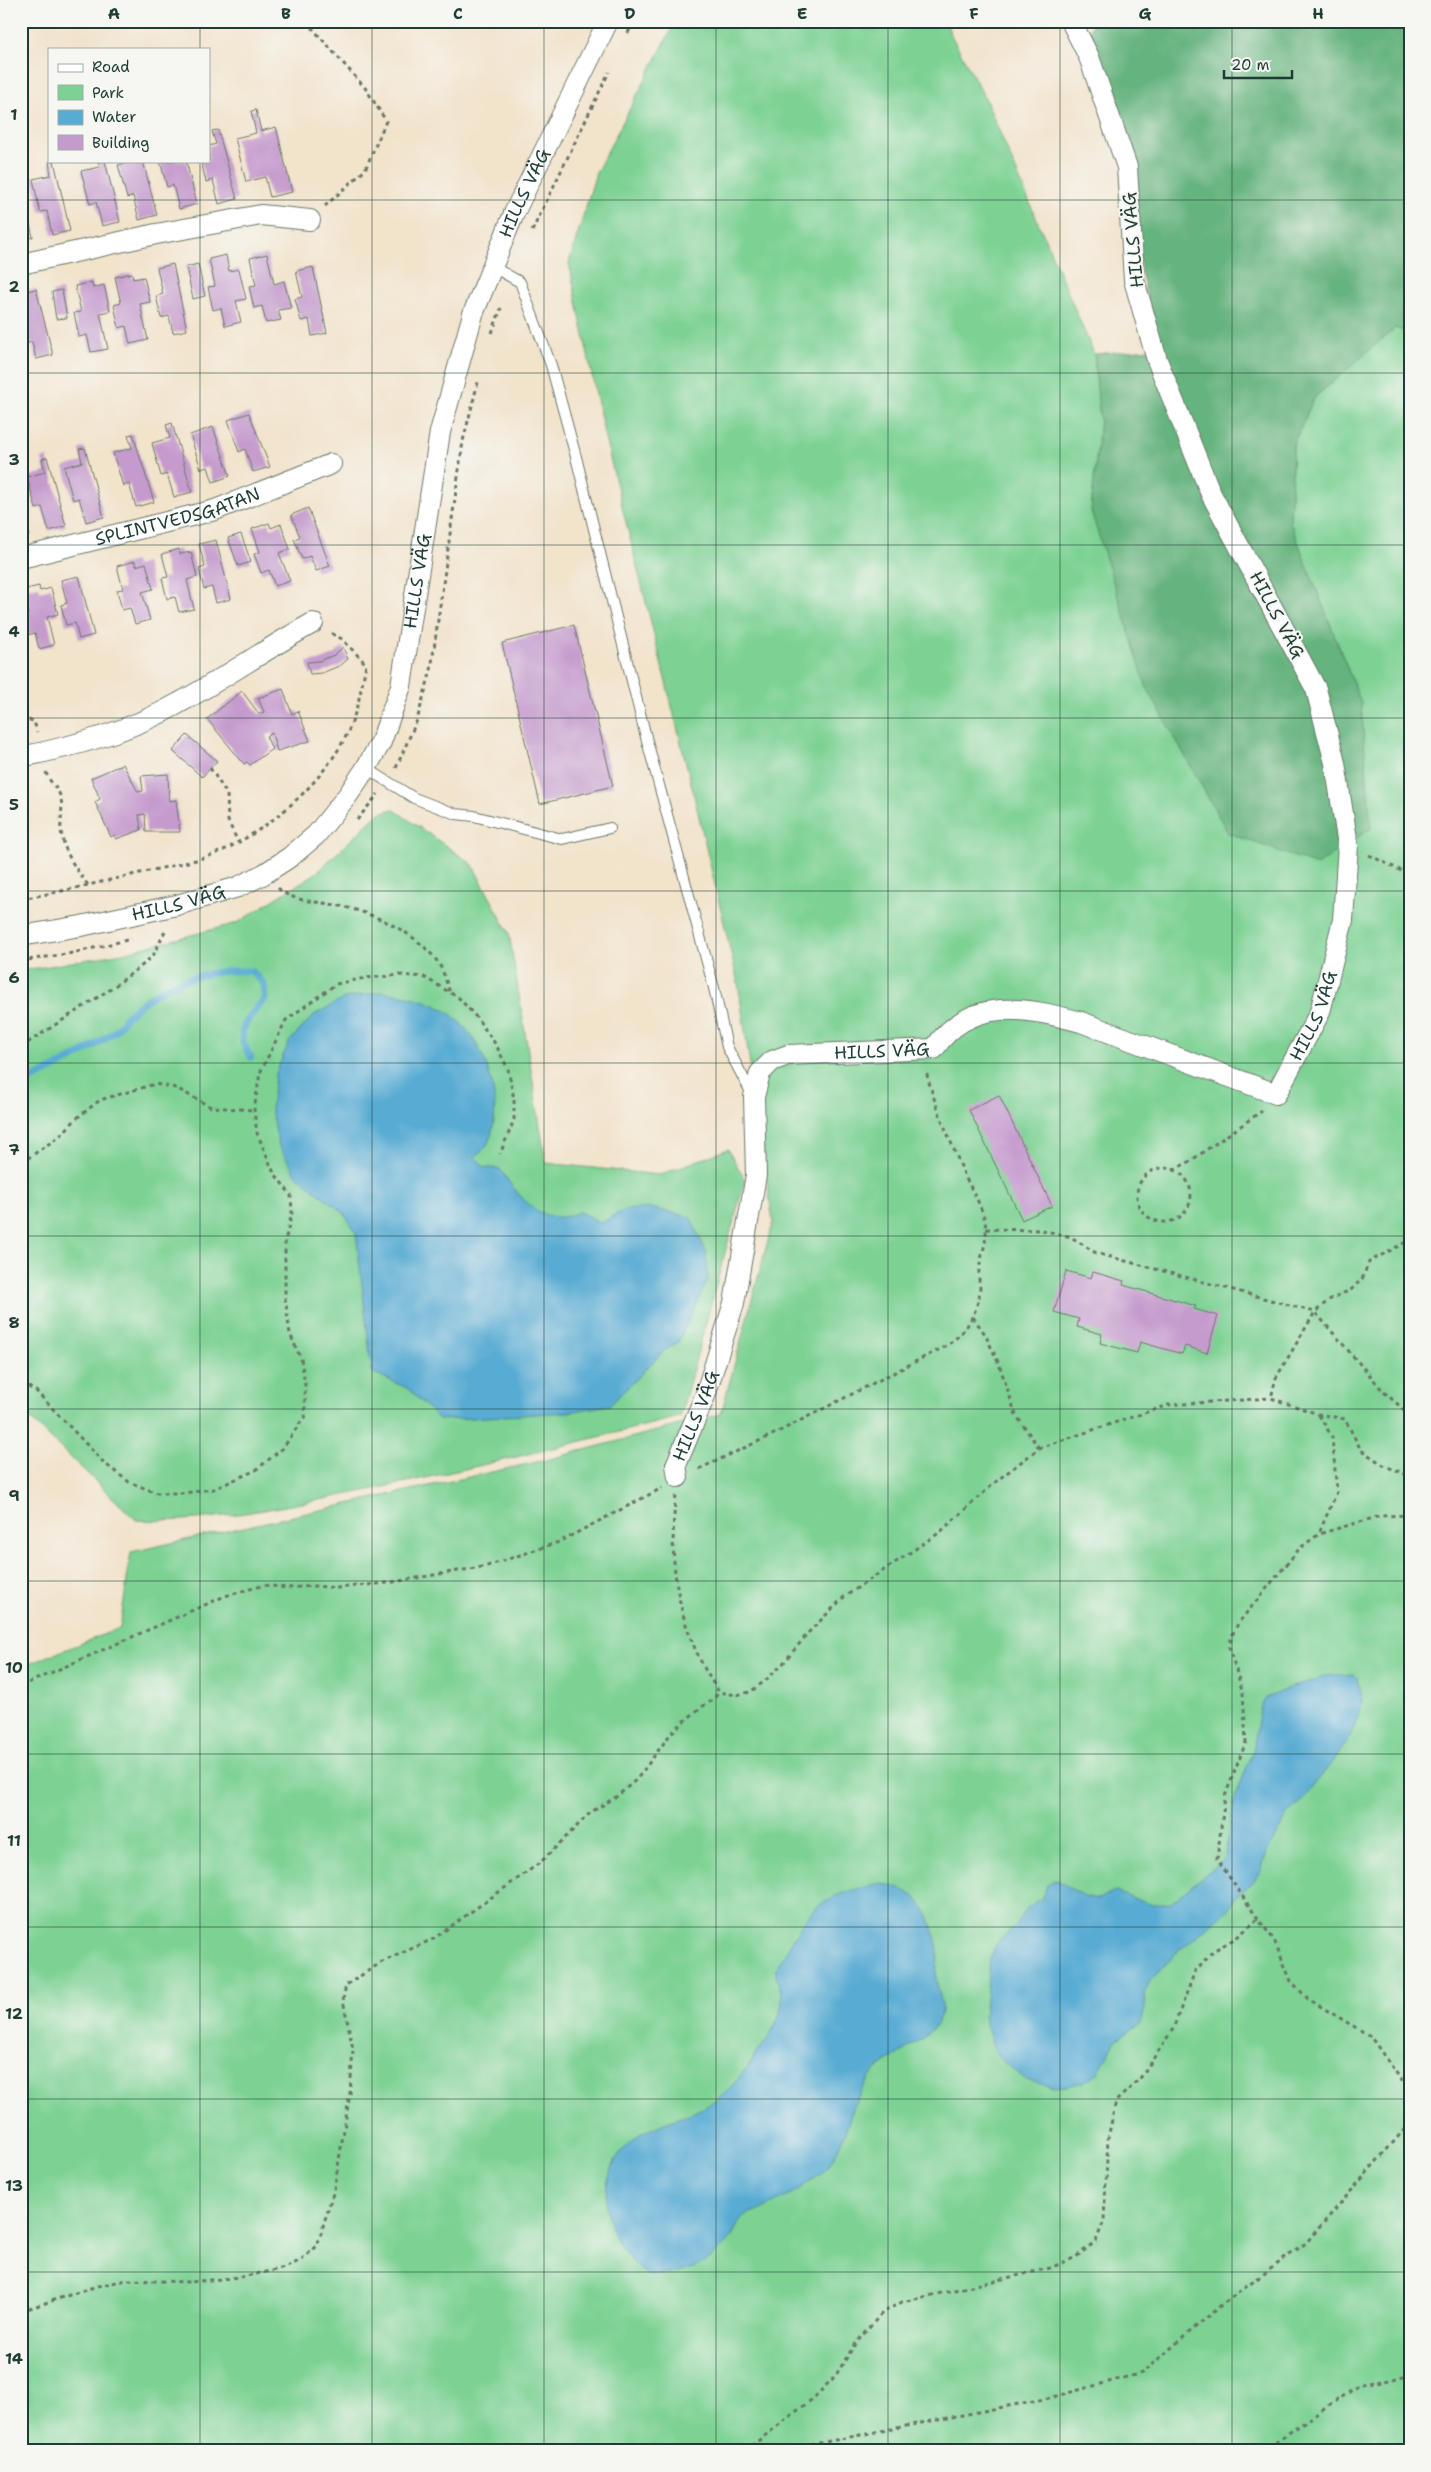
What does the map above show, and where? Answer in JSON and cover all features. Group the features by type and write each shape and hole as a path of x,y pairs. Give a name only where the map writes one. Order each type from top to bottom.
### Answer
{"street":[{"name":"HILLS VÄG","path":"21,936 81,926 177,905 238,887 264,874 290,857 316,835 348,795 366,768 381,742 401,686 440,432 473,314 515,211 608,21"},
{"name":"HILLS VÄG","path":"678,1477 676,1465 705,1396 734,1303 756,1175 754,1097 760,1073 772,1061 788,1055 934,1049 952,1027 972,1015 1008,1010 1048,1014 1081,1022 1276,1094 1320,1012 1343,920 1348,845 1335,763 1316,689 1211,494 1157,360 1134,280 1127,167 1089,57 1071,21"},
{"path":"21,264 156,234 261,215 310,220"},
{"name":"SPLINTVEDSGATAN","path":"21,558 215,510 331,464"},
{"path":"21,757 64,748 124,729 178,704 262,651 313,623"}],"lane":[{"path":"493,267 520,282 551,365 649,747 714,988 727,1047 745,1084 754,1097"},
{"path":"366,768 414,798 456,814 474,816 562,839 610,828"}],"path":[{"path":"306,21 366,89 386,121 365,170 310,220"},
{"path":"21,899 175,865 226,849 279,814 305,791 327,765 347,733 366,664 342,639 313,623"},
{"path":"21,718 34,722 48,780 58,790 61,798 61,830 66,850 88,885"},
{"path":"210,768 228,794 228,822 238,842"},
{"path":"1348,845 1410,875"},
{"path":"278,887 288,897 338,905 368,914 396,926 424,947 438,964 450,993"},
{"path":"21,1047 112,988 144,964 154,954 165,931"},
{"path":"21,1383 36,1391 104,1463 130,1482 157,1493 183,1494 214,1489 256,1470 283,1448 305,1416 305,1385 301,1359 290,1334 285,1298 285,1241 292,1213 291,1195 274,1173 257,1133 254,1110 260,1073 286,1020 336,984 365,978 401,975 424,977 459,998 477,1018 496,1045 508,1070 514,1100 514,1120 500,1154"},
{"path":"21,1686 150,1630 181,1614 225,1596 264,1585 287,1588 316,1586 337,1588 387,1583 487,1566 560,1542 678,1477 772,1434 946,1346 959,1336 973,1317 980,1289 979,1270 985,1248 986,1229 979,1203 933,1099 926,1069 934,1049"},
{"path":"21,1164 60,1136 77,1118 100,1100 155,1084 176,1088 211,1106 254,1110"},
{"path":"1173,1170 1180,1174 1190,1188 1189,1205 1178,1218 1162,1222 1153,1220 1140,1208 1137,1199 1140,1181 1154,1170 1173,1170 1189,1162 1266,1108 1276,1094"},
{"path":"1271,1398 1276,1378 1314,1312 1330,1300 1352,1289 1362,1279 1369,1262 1406,1242 1410,1227"},
{"path":"986,1229 1042,1230 1071,1237 1096,1253 1314,1312 1385,1393 1410,1414"},
{"path":"973,1317 985,1334 1016,1415 1039,1448"},
{"path":"678,1477 672,1542 675,1583 687,1628 704,1670 719,1692 736,1695 750,1692 765,1681 781,1666 809,1632 844,1596 938,1532 999,1479 1039,1448 1168,1406 1271,1398 1318,1414 1345,1419 1361,1450 1385,1466 1410,1476"},
{"path":"1318,1414 1332,1437 1337,1492 1319,1534"},
{"path":"1410,1515 1380,1516 1319,1534 1300,1548 1238,1622 1229,1647 1243,1692 1246,1742 1225,1796 1217,1852 1218,1862 1274,1940 1291,1981 1308,1999 1370,2036 1410,2092"},
{"path":"21,2311 97,2286 127,2280 190,2282 242,2276 284,2268 301,2260 317,2246 334,2190 350,2093 353,2049 343,2000 346,1985 382,1962 433,1939 541,1862 591,1812 616,1797 637,1779 672,1732 700,1708 713,1700 719,1692"},
{"path":"745,2451 815,2397 836,2375 856,2344 883,2312 902,2302 1050,2268 1076,2258 1096,2241 1104,2221 1108,2138 1116,2101 1140,2080 1173,2029 1195,1972 1213,1951 1236,1938 1258,1919"},
{"path":"780,2451 1049,2398 1142,2373 1220,2306 1306,2243 1410,2123"},
{"path":"1262,2451 1361,2384 1390,2380 1410,2374"}],"green space":[{"path":"676,21 946,21 950,33 986,100 1094,354 1100,420 1091,511 1361,703 1290,522 1293,445 1314,398 1395,328 1410,333 1410,2451 21,2451 21,1667 120,1628 131,1552 546,1460 721,1414 773,1222 738,983 691,783 605,438 569,263 596,173"},
{"path":"1094,21 1410,21 1410,333 1395,328 1314,398 1293,445 1290,522 1361,703 1371,828 1317,865 1228,833 1146,686 1091,511 1100,420 1094,354 1160,348 1141,272 1131,149 1089,32"},
{"path":"393,809 472,864 509,933 546,1163 659,1175 728,1149 745,1180 680,1417 458,1471 324,1499 254,1512 207,1518 160,1521 136,1520 21,1410 21,971 123,953 237,923 316,873 378,814"}],"water":[{"path":"383,992 412,997 438,1006 454,1017 475,1042 484,1058 490,1075 495,1111 488,1143 475,1157 484,1167 500,1169 518,1194 533,1208 552,1216 564,1217 580,1212 601,1223 624,1210 651,1208 690,1217 706,1251 708,1280 678,1342 664,1351 610,1405 568,1412 440,1420 407,1388 372,1372 356,1233 344,1213 297,1176 279,1146 271,1110 275,1075 289,1042 314,1015 345,998"},
{"path":"1353,1674 1358,1678 1363,1702 1349,1740 1301,1802 1288,1814 1267,1852 1261,1871 1236,1896 1229,1909 1175,1954 1150,1981 1144,1994 1145,2009 1141,2024 1116,2040 1098,2073 1083,2082 1054,2087 1026,2080 1003,2062 993,2047 984,2017 990,1960 996,1944 1016,1925 1027,1908 1041,1899 1047,1886 1055,1879 1086,1897 1098,1899 1116,1892 1153,1905 1171,1903 1224,1859 1235,1798 1253,1752 1260,1708 1266,1698 1292,1687 1315,1681 1322,1676"},
{"path":"881,1883 900,1889 914,1897 920,1902 928,1917 938,1951 936,1977 941,2009 934,2028 927,2035 876,2070 869,2078 857,2099 835,2154 829,2165 818,2176 800,2189 744,2217 726,2244 703,2263 677,2273 656,2275 644,2272 622,2250 610,2226 606,2200 607,2186 615,2161 624,2148 647,2131 702,2108 715,2101 731,2087 763,2045 776,2024 782,1999 776,1972 779,1962 807,1918 826,1901 849,1891"}],"building":[{"path":"256,110 261,131 276,127 292,192 270,197 265,177 246,182 235,138 256,133 251,111"},
{"path":"218,130 237,199 219,204 213,180 206,182 201,162 210,162 210,146 216,144 212,131"},
{"path":"49,162 54,162 70,231 52,235 47,211 40,212 33,179 51,175"},
{"path":"98,162 105,162 120,222 102,226 96,202 90,204 81,171 100,167"},
{"path":"130,162 143,162 157,215 139,220 133,196 127,198 118,165"},
{"path":"160,162 186,162 197,204 179,209 173,185 167,187"},
{"path":"21,187 33,237 21,240"},
{"path":"267,254 274,284 284,281 291,308 278,310 281,320 266,323 262,306 254,308 249,286 256,285 250,258"},
{"path":"226,255 229,271 239,269 246,299 236,301 241,322 225,326 221,308 213,310 208,287 215,286 209,259"},
{"path":"173,264 187,330 173,333 169,316 161,318 156,296 163,294 157,268"},
{"path":"198,264 205,296 193,299 186,267"},
{"path":"313,267 327,333 312,336 309,319 301,321 295,299 302,297 296,271"},
{"path":"132,273 133,279 144,277 150,302 140,304 148,340 130,344 126,326 119,328 114,305 121,303 115,277"},
{"path":"92,282 93,288 104,285 110,311 100,313 108,349 91,352 87,335 79,337 74,313 81,312 75,286"},
{"path":"36,289 53,355 36,359 32,342 24,344 21,332 21,320 25,319 21,292"},
{"path":"62,290 67,318 56,319 52,292"},
{"path":"249,413 270,467 253,472 245,449 239,452 228,420"},
{"path":"172,423 192,492 174,497 167,474 161,476 152,443 170,438 166,425"},
{"path":"213,427 230,476 213,482 208,467 201,469 190,435"},
{"path":"133,434 154,502 136,507 129,484 123,486 113,453 132,448 128,435"},
{"path":"85,448 104,517 86,522 79,498 73,500 64,467 82,462 79,449"},
{"path":"47,457 66,526 49,531 42,507 36,509 27,477 45,472 42,459"},
{"path":"308,508 330,566 316,571 310,556 302,559 294,539 300,537 291,515"},
{"path":"21,511 29,536 21,538"},
{"path":"269,523 271,528 281,524 290,549 279,553 290,581 275,586 269,570 261,573 254,554 260,552 252,529"},
{"path":"241,534 251,562 238,566 228,538"},
{"path":"216,540 231,599 216,603 212,587 204,589 199,569 205,567 199,544"},
{"path":"179,549 180,554 191,552 197,577 187,580 194,609 179,612 175,597 167,599 162,578 168,577 162,554"},
{"path":"135,561 136,566 146,563 153,589 142,592 150,620 135,624 130,608 122,610 117,590 123,589 117,566"},
{"path":"79,576 94,635 79,639 75,623 66,625 61,605 67,603 61,580"},
{"path":"39,586 40,591 51,588 58,614 47,617 54,645 39,649 35,633 27,635 22,615 28,614 22,590"},
{"path":"574,625 613,786 540,804 502,643"},
{"path":"343,647 348,659 341,665 322,673 310,674 307,662 319,661 334,655"},
{"path":"283,689 292,714 298,711 310,741 277,751 272,733 266,736 272,749 250,765 247,762 244,764 207,719 242,691 259,714 264,712 258,698"},
{"path":"187,735 217,761 202,777 173,751"},
{"path":"123,764 138,792 143,791 141,776 168,774 169,801 176,800 180,832 146,832 145,814 139,815 141,830 116,839 114,835 111,837 95,802 100,799 91,778"},
{"path":"999,1095 1052,1206 1022,1220 969,1110"},
{"path":"1066,1271 1091,1278 1093,1272 1124,1281 1123,1285 1196,1306 1194,1309 1218,1316 1207,1353 1185,1346 1182,1354 1140,1342 1137,1353 1100,1343 1102,1334 1077,1327 1079,1319 1054,1312"}],"waterway":[{"path":"21,1084 69,1060 103,1040 116,1030 139,1005 153,995 184,980 217,972 251,971 264,984 265,999 244,1026 243,1040 245,1048 251,1057"}]}
